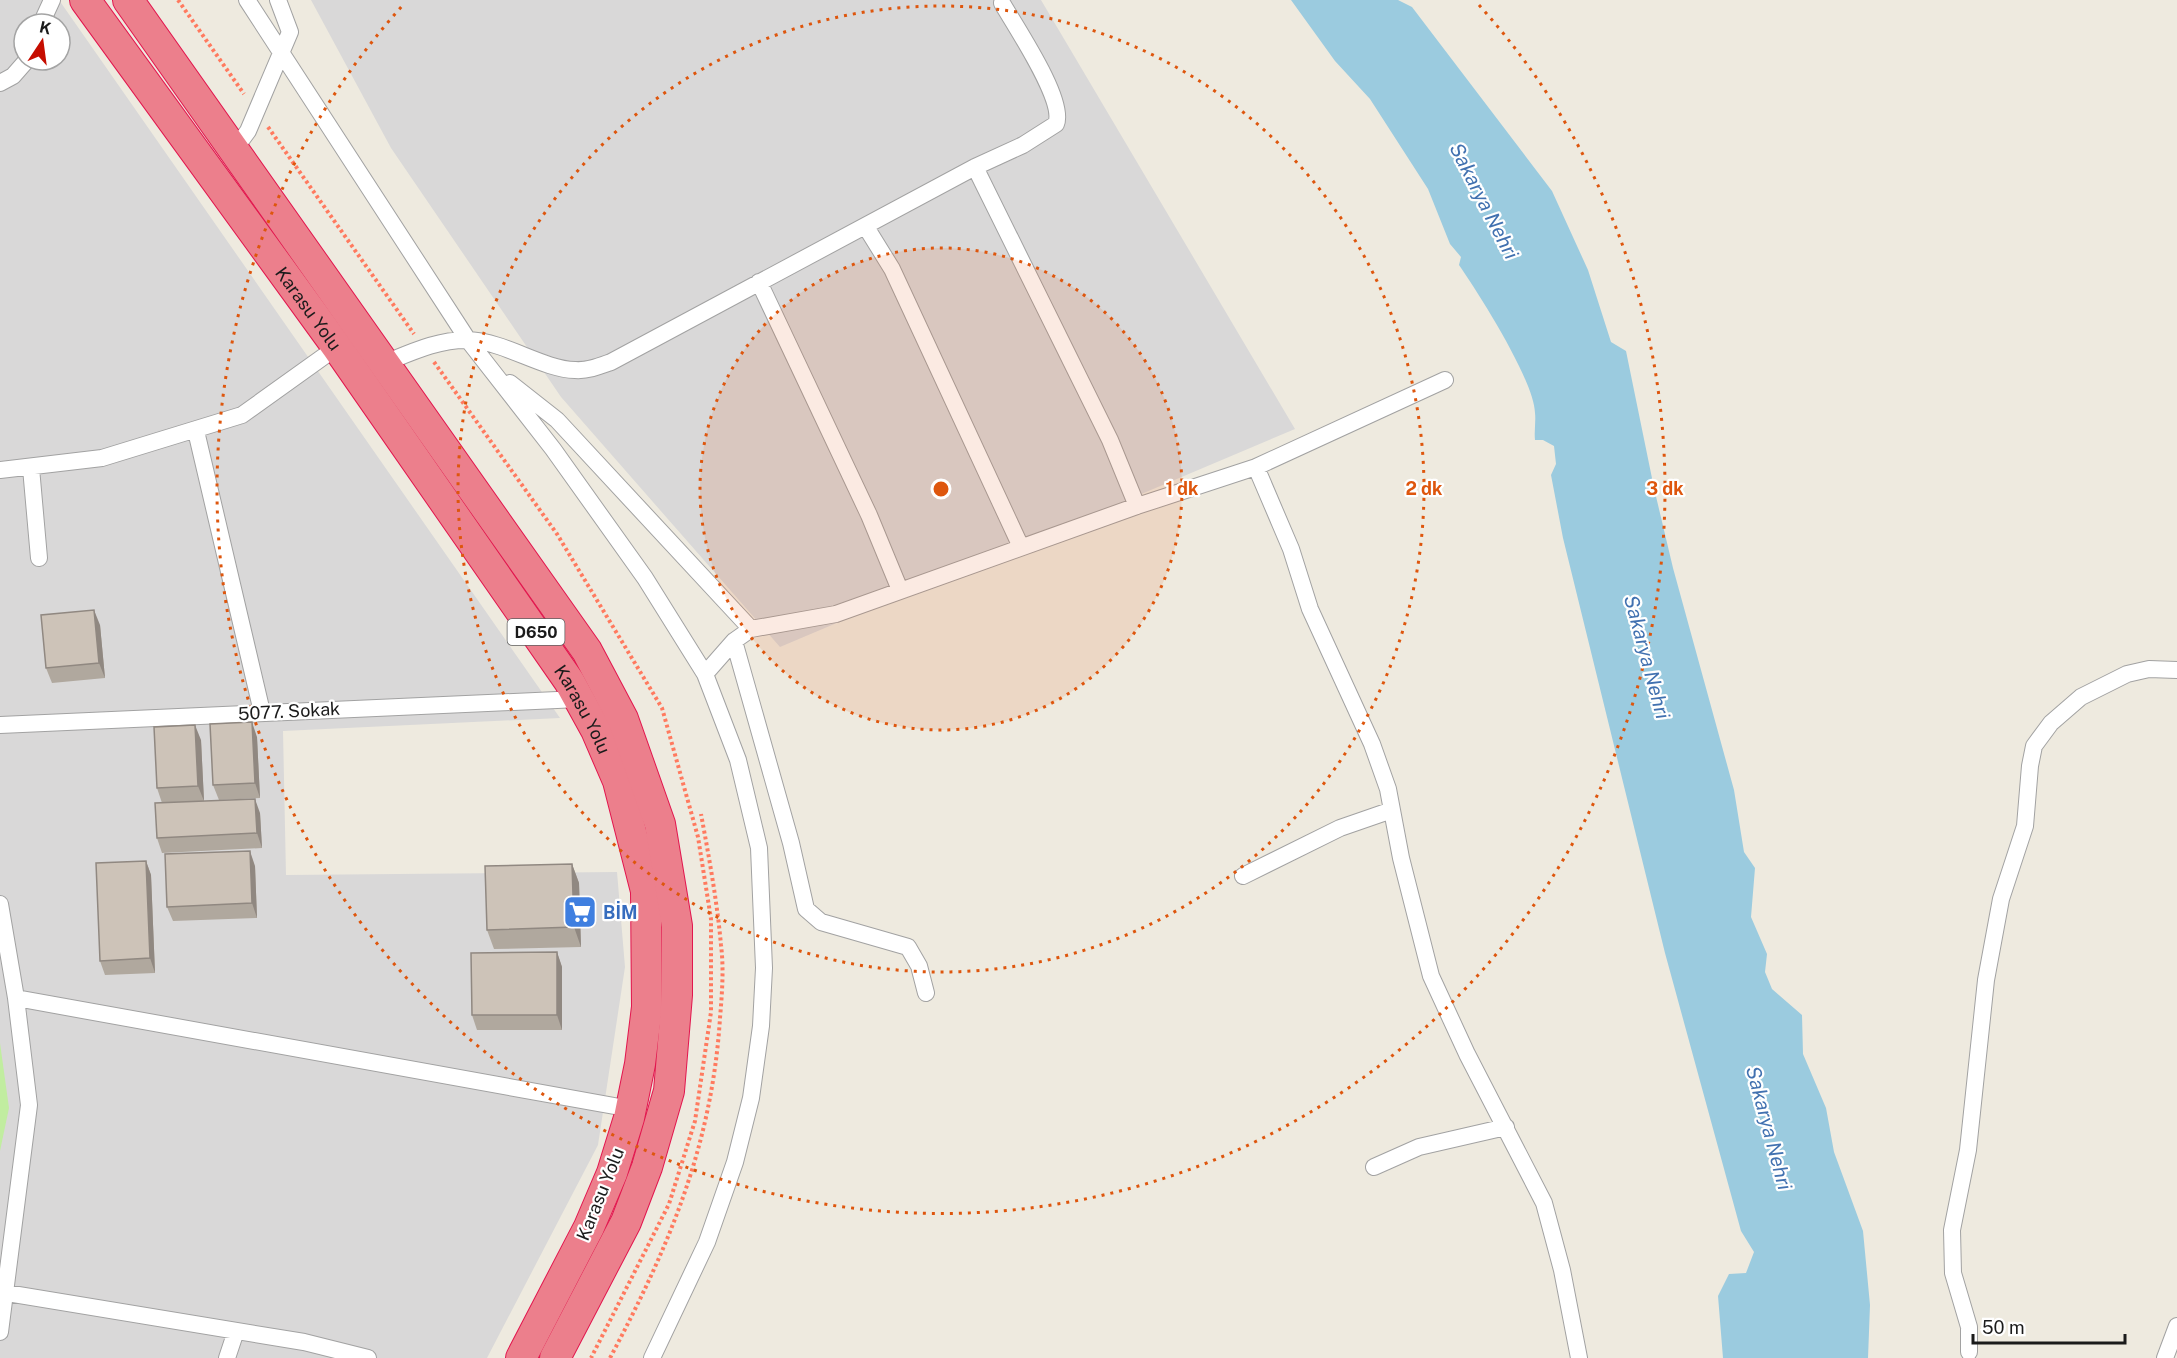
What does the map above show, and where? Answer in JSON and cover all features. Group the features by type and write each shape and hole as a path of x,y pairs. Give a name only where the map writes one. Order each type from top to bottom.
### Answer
{"highway":[{"name":"Karasu Yolu","path":"85,0 337,347 562,671 579,699 618,781 646,891 647,1007 640,1064 631,1109 612,1173 589,1227 521,1358"},
{"name":"Karasu Yolu","path":"128,0 587,651 623,719 660,824 677,926 677,995 669,1091 647,1167 626,1222 555,1358"}],"street":[{"path":"247,0 468,340 553,449 645,578 705,674 738,760 759,848 764,968 761,1026 751,1098 735,1162 707,1242 652,1358"},
{"path":"234,150 248,131 290,32 278,0"},
{"path":"385,363 426,346 468,340 501,346 567,369 586,370 611,362 975,167 1023,145 1058,121 1058,110 1049,87 1002,3"},
{"path":"0,83 17,72"},
{"path":"975,167 1110,440 1137,506"},
{"path":"866,227 892,269 1021,547"},
{"path":"759,282 869,515 900,590"},
{"path":"0,470 102,458 242,415 337,347"},
{"path":"490,368 557,420 751,629"},
{"path":"705,674 734,641 751,629 836,614 1137,506 1256,467 1445,380"},
{"path":"196,431 262,712"},
{"path":"1256,467 1291,549 1310,609 1372,744 1388,789 1403,868 1431,976 1467,1054 1544,1203 1562,1270 1579,1358"},
{"path":"31,468 39,558"},
{"path":"734,641 791,843 806,909 821,922 908,947 919,966 926,993"},
{"path":"1970,1352 1969,1327 1953,1273 1952,1230 1968,1150 1986,981 2001,899 2025,826 2034,746 2052,723 2081,697 2127,674 2149,669 2177,670"},
{"name":"5077. Sokak","path":"0,725 579,699"},
{"path":"1243,876 1340,828 1392,810"},
{"path":"0,904 16,998 29,1105 3,1293 0,1332"},
{"path":"16,998 631,1109"},
{"path":"1374,1167 1419,1147 1506,1127"},
{"path":"3,1293 304,1342 368,1358"},
{"path":"2165,1358 2177,1326"},
{"path":"227,1358 236,1331"}],"shaded area":[{"path":"0,0 59,0 67,12 12,12 12,72 72,72 72,19 560,718 283,731 286,875 617,872 625,967 598,1145 487,1358 0,1358"},
{"path":"311,0 1041,0 1295,429 780,647 561,397 391,148"}],"green space":[{"path":"0,1043 9,1108 0,1151"}],"water":[{"name":"Sakarya Nehri","path":"1291,0 1398,0 1412,7 1552,191 1588,270 1611,342 1626,351 1673,568 1734,790 1744,852 1755,868 1751,917 1767,954 1765,972 1772,989 1802,1015 1803,1054 1826,1108 1834,1152 1863,1231 1870,1305 1868,1358 1723,1358 1718,1296 1729,1274 1746,1273 1754,1252 1741,1231 1665,953 1563,538 1551,475 1556,464 1554,446 1543,440 1535,440 1535,413 1526,380 1504,338 1459,265 1461,257 1450,244 1428,189 1370,99 1335,61"}],"building":[{"path":"94,610 99,663 46,668 41,615"},
{"path":"252,722 255,783 213,785 210,724"},
{"path":"195,725 198,786 157,788 154,727"},
{"path":"255,799 257,833 157,838 155,803"},
{"path":"250,851 252,903 167,907 165,854"},
{"path":"146,861 150,958 100,961 96,863"},
{"path":"572,864 574,927 487,930 485,866"},
{"path":"557,952 557,1015 472,1015 471,953"}],"place":[{"name":"BİM","path":"580,912"}]}
